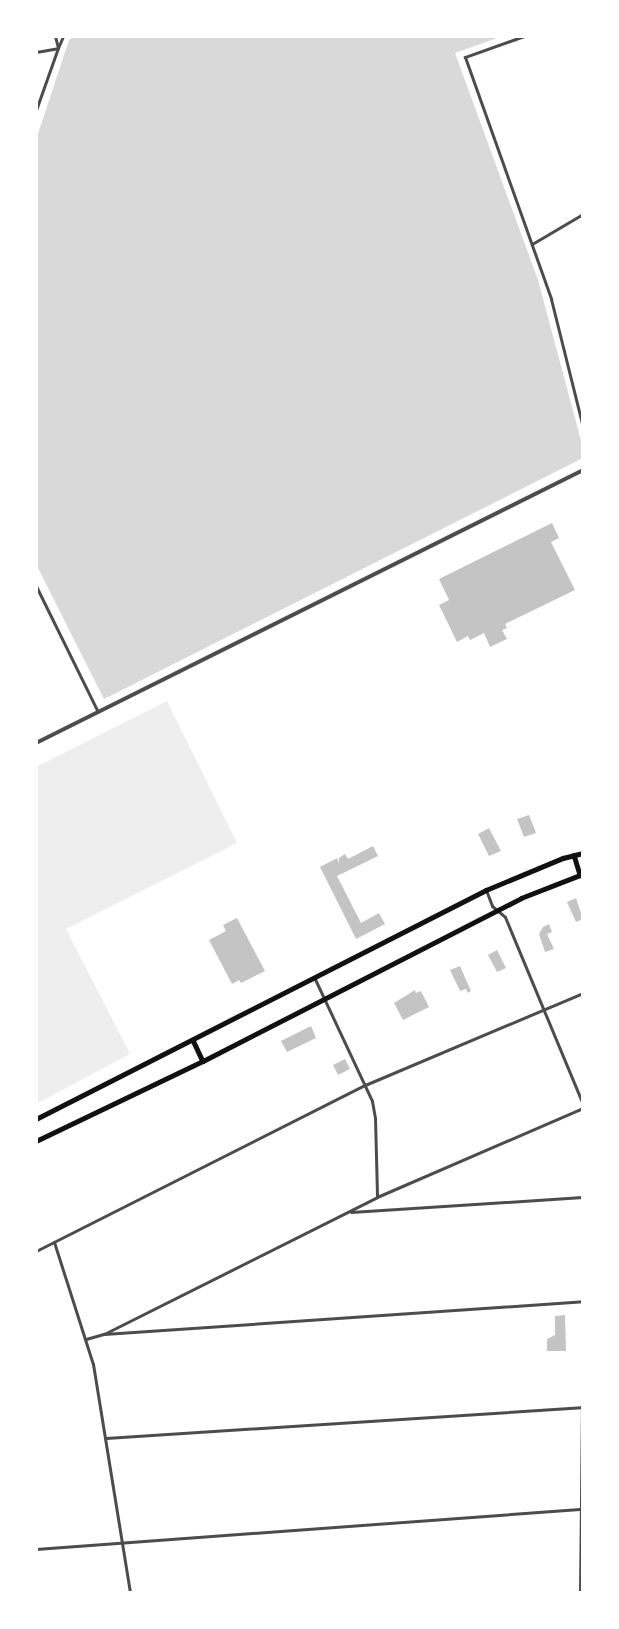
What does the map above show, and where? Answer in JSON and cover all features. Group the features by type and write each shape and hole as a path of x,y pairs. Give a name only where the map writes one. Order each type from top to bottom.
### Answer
{"main road":[{"path":"36,1119 486,890 583,853"},
{"path":"36,1141 203,1061 497,910 581,875 574,855"},
{"path":"193,1040 203,1061"}],"street":[{"path":"55,36 57,48"},
{"path":"36,110 63,36"},
{"path":"524,36 465,57 551,299 583,427"},
{"path":"36,52 57,48"},
{"path":"532,244 582,216"},
{"path":"36,743 583,470"},
{"path":"36,586 98,712"},
{"path":"86,1339 104,1334 377,1197 583,1106 505,916 497,910 486,890"},
{"path":"314,977 365,1085 375,1118 377,1197"},
{"path":"36,1251 365,1085 583,993"},
{"path":"349,1212 583,1197"},
{"path":"54,1242 86,1339 106,1438 130,1593"},
{"path":"580,1593 583,1283"},
{"path":"104,1334 583,1301"},
{"path":"106,1438 582,1407"},
{"path":"36,1549 580,1509"}],"shaded area":[{"path":"75,36 503,36 455,53 538,280 583,448 583,458 104,699 36,564 36,140 69,40"},
{"path":"167,701 237,843 66,929 130,1054 36,1104 36,767"}],"building":[{"path":"552,523 559,538 551,542 575,590 505,624 507,628 502,630 507,639 490,647 484,633 470,640 468,636 457,642 439,605 449,600 439,579"},
{"path":"529,815 536,833 524,837 517,819"},
{"path":"489,828 501,851 489,856 478,834"},
{"path":"373,846 378,856 337,876 361,923 379,913 385,924 356,939 320,867 337,858 339,863 339,858 345,854 348,859"},
{"path":"576,898 583,919 576,922 567,902"},
{"path":"237,918 265,971 241,983 239,980 232,984 209,940 226,931 223,925"},
{"path":"549,924 552,932 547,934 554,949 545,952 539,934 543,927"},
{"path":"497,950 506,968 497,972 488,955"},
{"path":"460,966 471,991 468,993 466,989 460,991 450,970"},
{"path":"415,990 416,993 421,991 429,1007 403,1020 394,1003"},
{"path":"311,1026 316,1038 287,1052 281,1041"},
{"path":"345,1059 350,1069 338,1075 333,1065"},
{"path":"565,1315 566,1351 547,1351 547,1339 555,1335 555,1316"}]}
